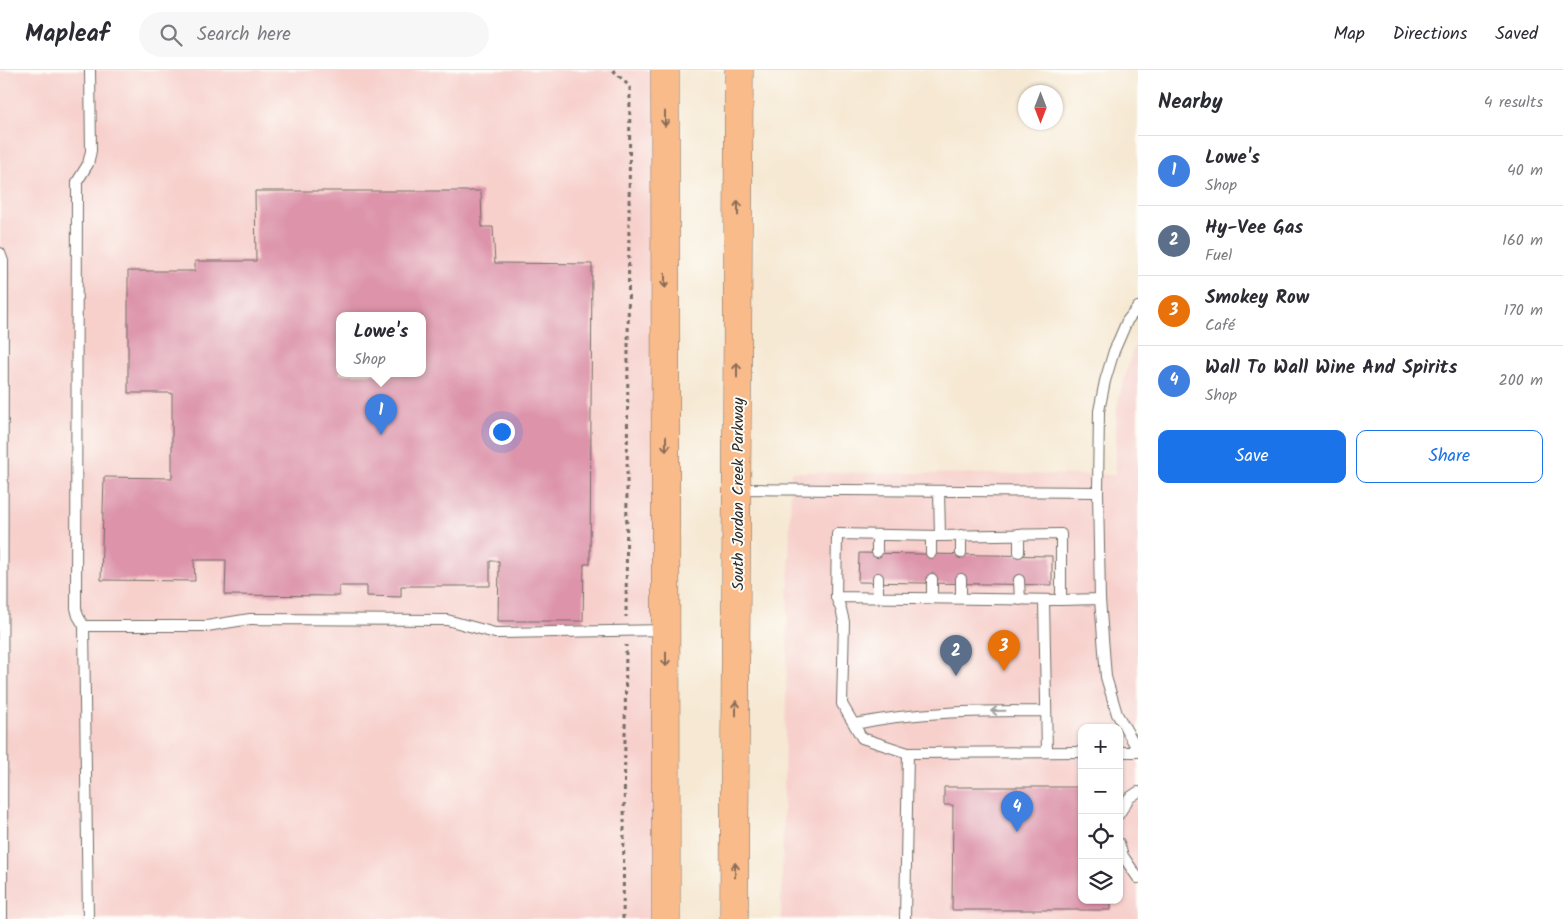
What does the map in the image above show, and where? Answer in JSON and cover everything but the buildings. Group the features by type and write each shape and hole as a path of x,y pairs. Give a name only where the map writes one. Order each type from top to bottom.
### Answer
{"main road":[{"path":"665,70 666,919"},
{"name":"South Jordan Creek Parkway","path":"734,919 739,70"}],"lane":[{"path":"88,919 84,626 76,608 77,182 88,164 91,151 90,70"},
{"path":"0,253 4,260 1,642 2,919"},
{"path":"1123,752 1138,751 1117,714 1106,677 1100,599 1099,410 1105,381 1117,344 1127,321 1138,307"},
{"path":"737,489 1098,492"},
{"path":"932,553 939,491"},
{"path":"1061,600 1061,534 961,536 837,534 836,597 842,609 844,622 842,704 862,738 908,753 1078,752"},
{"path":"1019,534 1019,552"},
{"path":"877,535 877,552"},
{"path":"961,536 961,553"},
{"path":"878,578 878,597"},
{"path":"932,579 932,598"},
{"path":"961,579 961,598"},
{"path":"1019,580 1020,600"},
{"path":"836,597 1020,600 1100,599"},
{"path":"1044,600 1047,752"},
{"path":"84,626 207,626 250,619 447,620 495,633 666,630"},
{"path":"855,724 883,718 939,713 1046,711"},
{"path":"905,919 908,753"},
{"path":"1123,808 1129,798 1138,792"},
{"path":"1123,856 1138,878"}],"path":[{"path":"613,70 630,87 623,919"}],"shaded area":[{"path":"0,70 665,70 666,919 0,919"},
{"path":"1138,341 1138,919 781,919 791,472 1115,475 1117,405 1132,352"}],"place":[{"name":"Lowe's","path":"381,435"},
{"name":"Smokey Row","path":"1004,671"},
{"name":"Hy-Vee Gas","path":"956,676"},
{"name":"Wall To Wall Wine And Spirits","path":"1017,832"}]}
